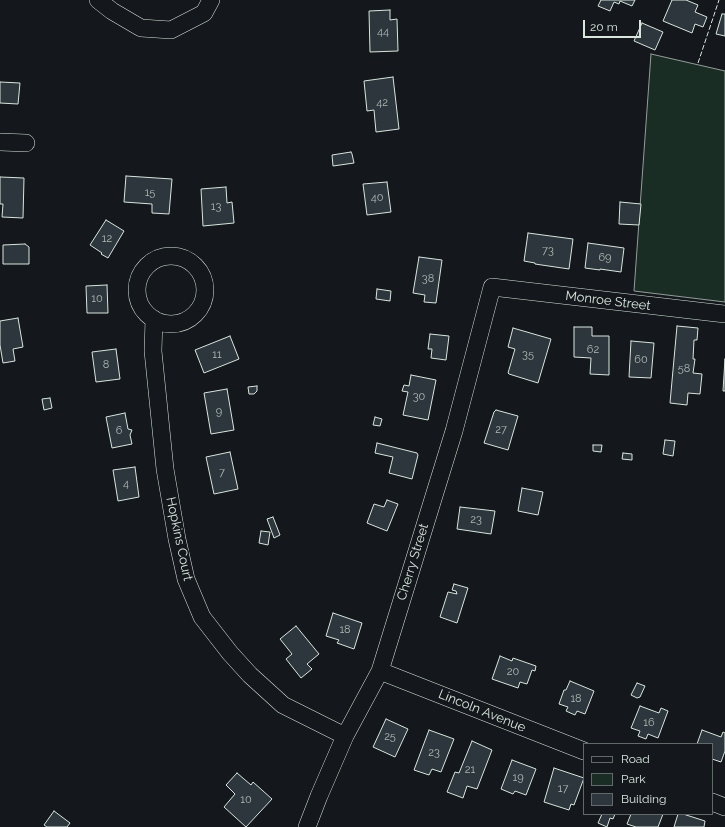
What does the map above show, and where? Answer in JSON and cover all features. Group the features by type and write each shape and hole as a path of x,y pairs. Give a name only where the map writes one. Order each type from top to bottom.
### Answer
{"street":[{"path":"98,0 115,5 141,28 171,30 204,13 211,0"},
{"path":"0,142 26,143"},
{"name":"Monroe Street","path":"492,287 725,314"},
{"name":"Cherry Street","path":"307,827 345,736 380,671 454,431 492,287"},
{"name":"Hopkins Court","path":"154,319 153,351 165,469 177,539 186,579 202,617 230,653 250,675 282,705 345,736"},
{"name":"Lincoln Avenue","path":"380,671 583,751"},
{"path":"713,802 725,807"}],"green space":[{"path":"651,54 725,71 725,302 634,291"}],"building":[{"path":"601,0 635,0 632,6 620,1 619,4 614,2 610,11 598,6"},
{"path":"672,0 686,0 698,5 695,12 707,17 703,27 695,24 692,33 663,21"},
{"path":"390,10 390,20 397,19 398,51 370,52 369,11"},
{"path":"722,14 725,14 725,36 716,34"},
{"path":"642,23 663,32 655,50 634,41"},
{"path":"393,77 399,129 376,132 374,110 367,111 364,81"},
{"path":"0,82 20,83 18,104 0,103"},
{"path":"351,152 354,163 333,166 332,155"},
{"path":"126,176 172,179 169,214 152,213 152,204 124,202"},
{"path":"0,177 24,178 23,218 2,217 3,204 0,204"},
{"path":"387,182 391,212 367,215 363,184"},
{"path":"226,187 227,203 232,202 234,223 203,226 201,189"},
{"path":"620,202 641,204 639,225 619,224"},
{"path":"106,220 124,231 108,258 90,245"},
{"path":"528,233 573,239 569,269 524,261"},
{"path":"588,243 624,248 621,272 585,268"},
{"path":"25,244 29,247 29,264 3,264 3,245"},
{"path":"419,257 442,260 436,303 424,302 425,295 413,293"},
{"path":"107,285 108,313 87,313 86,286"},
{"path":"377,289 391,291 390,301 376,299"},
{"path":"18,318 23,347 13,349 15,361 3,363 0,345 0,321"},
{"path":"677,326 698,328 697,340 694,340 693,359 695,359 693,373 702,374 700,394 688,393 687,405 670,403"},
{"path":"574,327 592,327 592,336 609,336 609,375 590,374 591,358 574,357"},
{"path":"513,328 551,339 538,383 508,373 515,349 508,347"},
{"path":"430,334 449,336 446,360 431,358 432,349 428,349"},
{"path":"230,336 239,359 204,373 195,350"},
{"path":"631,341 654,343 651,378 629,377"},
{"path":"116,349 120,379 96,382 92,352"},
{"path":"725,359 725,391 723,391"},
{"path":"411,375 436,380 428,420 403,415 408,392 402,391 404,385 409,386"},
{"path":"257,386 257,391 254,394 249,394 248,387"},
{"path":"227,389 234,430 211,434 204,393"},
{"path":"50,398 52,408 44,410 42,399"},
{"path":"496,410 518,416 508,450 484,443"},
{"path":"125,413 128,429 132,430 130,435 132,444 112,448 106,417"},
{"path":"375,417 382,419 380,426 373,425"},
{"path":"665,440 675,441 673,456 663,454"},
{"path":"377,443 417,453 418,455 412,479 389,473 393,457 375,453"},
{"path":"593,445 602,445 601,452 593,451"},
{"path":"230,452 238,489 214,494 206,457"},
{"path":"623,453 632,454 632,460 622,459"},
{"path":"135,467 139,497 118,501 113,470"},
{"path":"522,488 543,492 538,515 518,511"},
{"path":"387,500 398,504 387,531 367,523 374,504 384,507"},
{"path":"460,507 495,511 491,534 457,529"},
{"path":"273,517 280,535 274,538 267,519"},
{"path":"261,531 270,532 268,545 259,543"},
{"path":"454,584 468,588 457,623 440,617 448,592 457,594 456,591 452,590"},
{"path":"333,613 362,623 354,649 337,643 339,640 326,636"},
{"path":"296,626 319,654 307,664 312,669 301,678 286,659 292,654 280,639"},
{"path":"500,656 512,661 513,658 536,666 535,671 532,670 527,684 520,682 518,688 492,679"},
{"path":"570,681 594,691 585,714 577,711 575,715 566,711 568,707 559,704 564,690 566,690"},
{"path":"637,683 645,686 640,697 637,698 631,695"},
{"path":"640,706 659,713 661,708 668,711 658,738 648,734 646,739 638,736 640,731 631,728"},
{"path":"386,719 408,729 395,757 373,747"},
{"path":"429,730 454,739 441,772 432,769 429,775 414,770"},
{"path":"702,730 721,737 723,732 725,733 725,751 721,762 713,759 713,743 697,743"},
{"path":"472,741 492,750 477,789 467,786 463,798 447,792 455,772 459,773"},
{"path":"512,760 536,769 526,795 515,791 513,794 501,789"},
{"path":"554,768 583,778 574,805 571,804 569,810 544,802"},
{"path":"237,773 251,785 253,782 272,799 246,827 224,807 235,794 226,785"},
{"path":"54,811 70,823 67,827 47,827 44,825"},
{"path":"602,815 615,815 613,819 610,818 607,827 598,823"},
{"path":"631,815 663,815 658,827 636,827 627,824"},
{"path":"678,815 686,815 705,821 704,827 674,827"}],"fence":[{"path":"698,63 719,0"}]}
